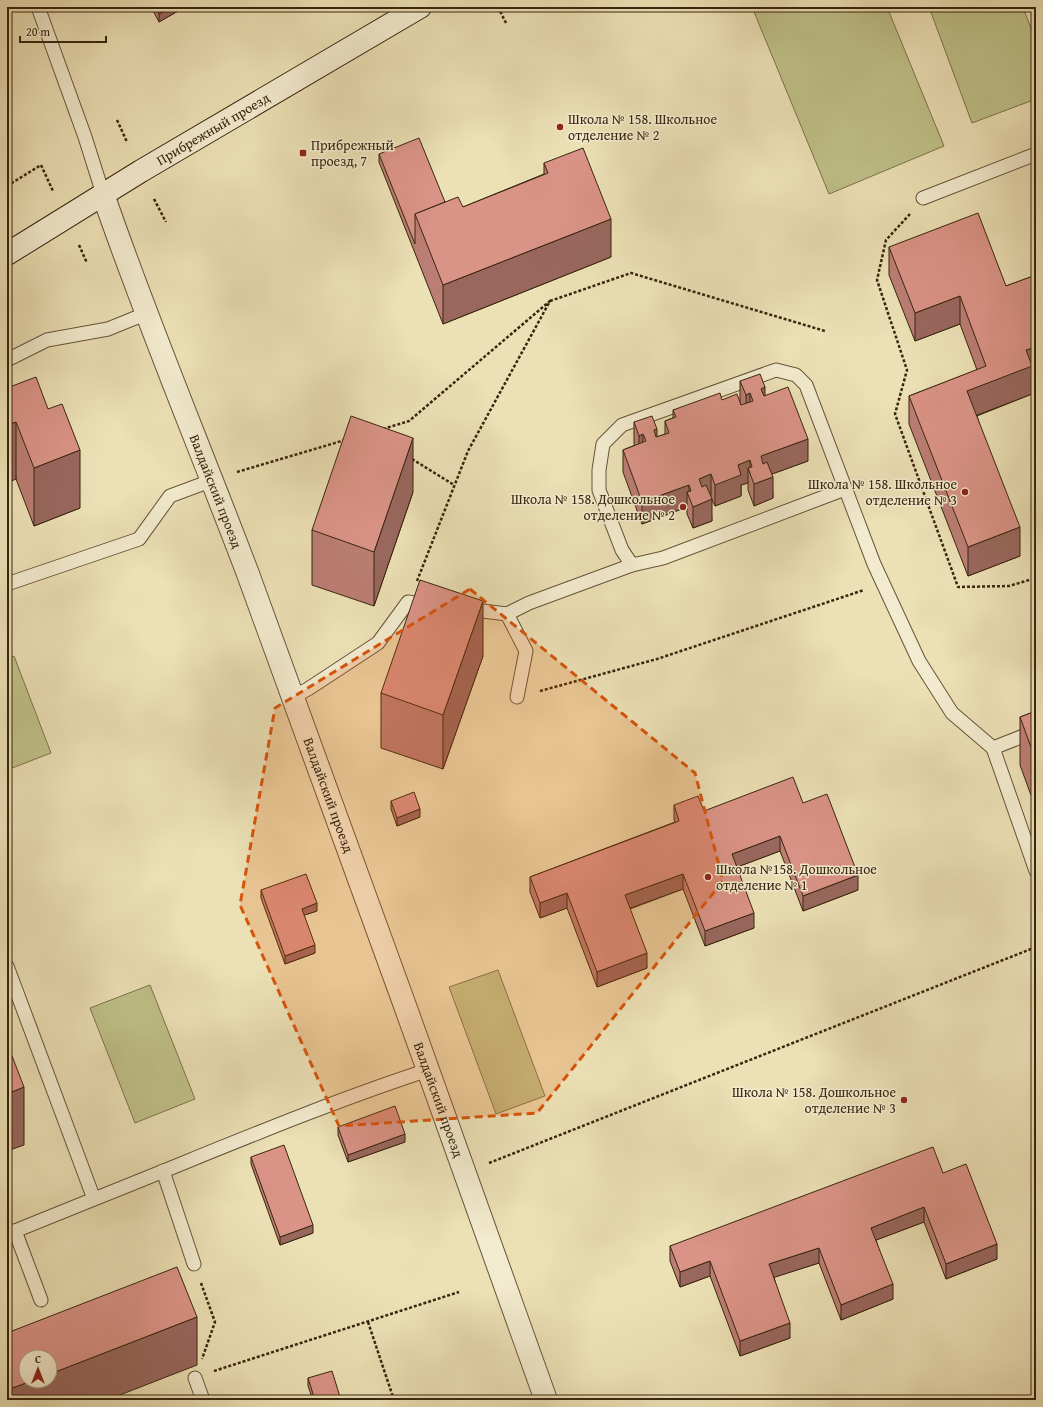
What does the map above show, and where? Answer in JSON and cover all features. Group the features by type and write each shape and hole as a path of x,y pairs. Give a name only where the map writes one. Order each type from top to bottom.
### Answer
{"street":[{"name":"Прибрежный проезд","path":"7,254 102,194 420,7"},
{"name":"Валдайский проезд","path":"102,194 145,314 223,477 293,696 354,861 546,1400"}],"lane":[{"path":"38,7 85,137 102,194"},
{"path":"923,198 1036,154"},
{"path":"7,360 47,340 108,329 145,314"},
{"path":"632,565 622,550 599,490 599,470 603,444 622,425 776,370 796,376 806,386 883,583 919,661 952,713 992,748 1033,855 1036,871"},
{"path":"7,584 139,539 170,496 223,477"},
{"path":"454,608 507,614 529,603 632,565 663,558 845,489"},
{"path":"293,696 308,689 378,643 408,602 439,606"},
{"path":"507,614 526,651 517,697"},
{"path":"992,748 1036,731"},
{"path":"7,966 94,1199"},
{"path":"41,1300 11,1231 315,1111 391,1082 428,1070"},
{"path":"163,1172 194,1264"},
{"path":"195,1378 203,1400"}],"path":[{"path":"498,7 506,23"},
{"path":"117,120 127,142"},
{"path":"7,186 41,165 54,191"},
{"path":"923,198 886,240 877,280 907,370 895,414 958,587 1009,586 1036,578"},
{"path":"154,199 166,222"},
{"path":"80,245 87,263"},
{"path":"382,429 409,421 550,301 631,273 825,331"},
{"path":"408,602 468,451 550,301"},
{"path":"223,477 346,440"},
{"path":"409,458 454,485"},
{"path":"517,697 657,659 883,583"},
{"path":"483,1165 1036,947"},
{"path":"194,1264 215,1322 195,1378"},
{"path":"195,1378 459,1292"},
{"path":"368,1322 394,1400"}],"highlighted area":[{"path":"470,589 695,773 723,881 537,1113 339,1126 240,905 275,708"}],"green space":[{"path":"752,7 887,7 944,146 829,194"},
{"path":"929,7 1023,7 1036,42 1036,99 972,123"},
{"path":"14,656 51,753 7,770 7,659"},
{"path":"498,970 545,1096 496,1114 449,987"},
{"path":"150,985 195,1099 135,1123 90,1008"}],"building":[{"path":"155,7 172,7 159,14"},
{"path":"419,138 445,202 415,214 415,244 379,154"},
{"path":"583,148 611,219 443,285 415,214 458,197 463,207 548,173 544,163"},
{"path":"978,213 1006,286 1036,275 1036,347 1026,350 1032,366 967,391 1020,527 968,547 909,396 986,366 960,296 915,313 889,247"},
{"path":"760,374 765,387 761,389 764,396 788,387 808,439 761,456 763,464 767,462 773,477 754,484 748,468 752,467 750,460 738,465 741,475 715,485 711,474 699,479 702,487 706,485 712,499 693,507 687,492 691,491 689,485 642,502 623,450 646,441 643,434 639,436 634,422 652,416 657,429 654,430 656,437 669,433 665,421 676,417 673,410 720,393 722,400 737,394 741,405 753,401 750,393 746,395 740,381"},
{"path":"36,377 48,409 62,404 80,450 34,468 16,422 7,425 7,388"},
{"path":"351,416 413,438 374,552 312,530"},
{"path":"420,580 483,601 443,715 381,693"},
{"path":"1036,711 1036,761 1020,717"},
{"path":"793,777 803,803 827,794 858,875 803,896 780,836 732,854 754,913 705,931 683,874 625,895 647,953 597,972 567,893 540,903 530,877 679,821 674,805 698,796 704,811"},
{"path":"414,792 420,809 397,818 391,801"},
{"path":"306,874 317,903 302,909 315,945 285,956 261,890"},
{"path":"7,1043 24,1087 7,1094"},
{"path":"395,1106 405,1134 348,1155 338,1127"},
{"path":"284,1145 313,1225 280,1237 251,1157"},
{"path":"933,1147 943,1173 966,1164 997,1244 946,1264 924,1207 871,1228 893,1284 841,1305 819,1248 769,1264 790,1323 740,1341 710,1261 680,1272 670,1246"},
{"path":"177,1267 197,1317 58,1371 58,1349 18,1349 18,1386 7,1390 7,1333"},
{"path":"332,1371 341,1400 315,1400 308,1378"}],"place":[{"name":"Школа № 158. Школьное отделение № 2","path":"560,127"},
{"name":"Прибрежный проезд, 7","path":"303,153"},
{"name":"Школа № 158. Школьное отделение № 3","path":"965,492"},
{"name":"Школа № 158. Дошкольное отделение № 2","path":"683,507"},
{"name":"Школа №158. Дошкольное отделение № 1","path":"708,877"},
{"name":"Школа № 158. Дошкольное отделение № 3","path":"904,1100"}]}
